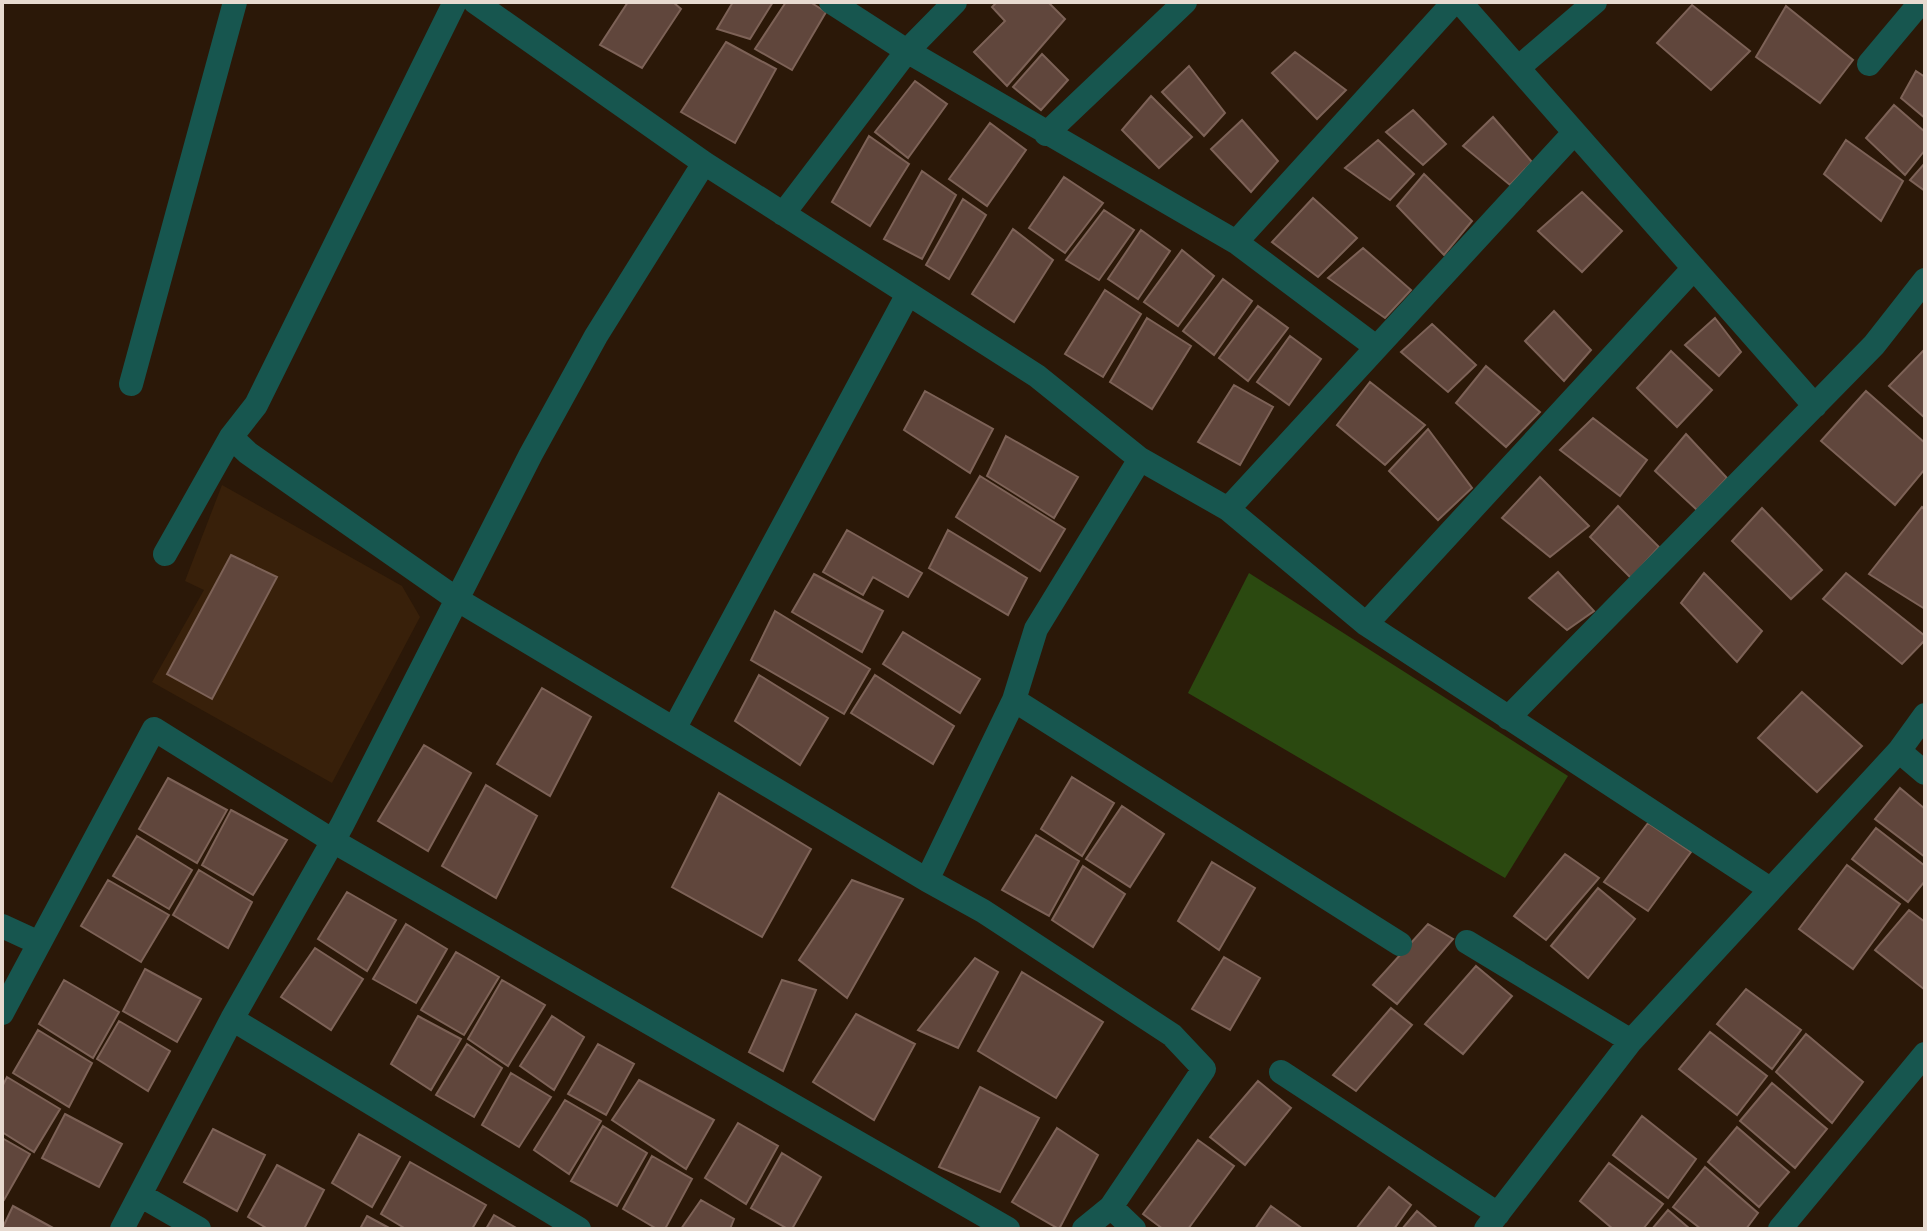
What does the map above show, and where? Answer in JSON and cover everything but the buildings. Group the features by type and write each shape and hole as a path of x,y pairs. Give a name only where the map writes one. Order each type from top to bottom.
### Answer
{"street":[{"path":"131,384 235,2"},
{"path":"165,554 231,437 256,405 455,2"},
{"path":"475,2 704,163 1037,376 1140,459 1228,509 1366,624 1770,889"},
{"path":"831,2 1046,134 1236,242 1376,347"},
{"path":"783,214 907,51 955,2"},
{"path":"1046,134 1185,2"},
{"path":"1236,242 1457,2 1815,406"},
{"path":"1518,68 1595,2"},
{"path":"1869,64 1921,2"},
{"path":"1228,509 1574,133"},
{"path":"122,1229 232,1019 333,841 531,454 596,336 704,163"},
{"path":"1366,624 1694,268"},
{"path":"1508,718 1874,345 1925,280"},
{"path":"674,729 908,294"},
{"path":"231,437 248,453 458,600 983,911 1172,1035 1204,1069 1111,1207 1084,1229"},
{"path":"927,880 1014,700 1036,629 1140,459"},
{"path":"1014,700 1400,944"},
{"path":"1281,1072 1492,1222 1631,1041 1899,751 1925,715"},
{"path":"2,1013 154,729 333,841 1008,1229"},
{"path":"1899,751 1925,773"},
{"path":"2,926 39,943"},
{"path":"1467,942 1631,1041"},
{"path":"232,1019 579,1229"},
{"path":"1780,1229 1925,1054"},
{"path":"140,1195 199,1229"},
{"path":"1111,1207 1134,1229"}],"shaded area":[{"path":"222,485 402,586 420,617 332,783 152,682 204,590 185,581"}],"green space":[{"path":"1249,573 1568,776 1505,878 1188,693"}]}
